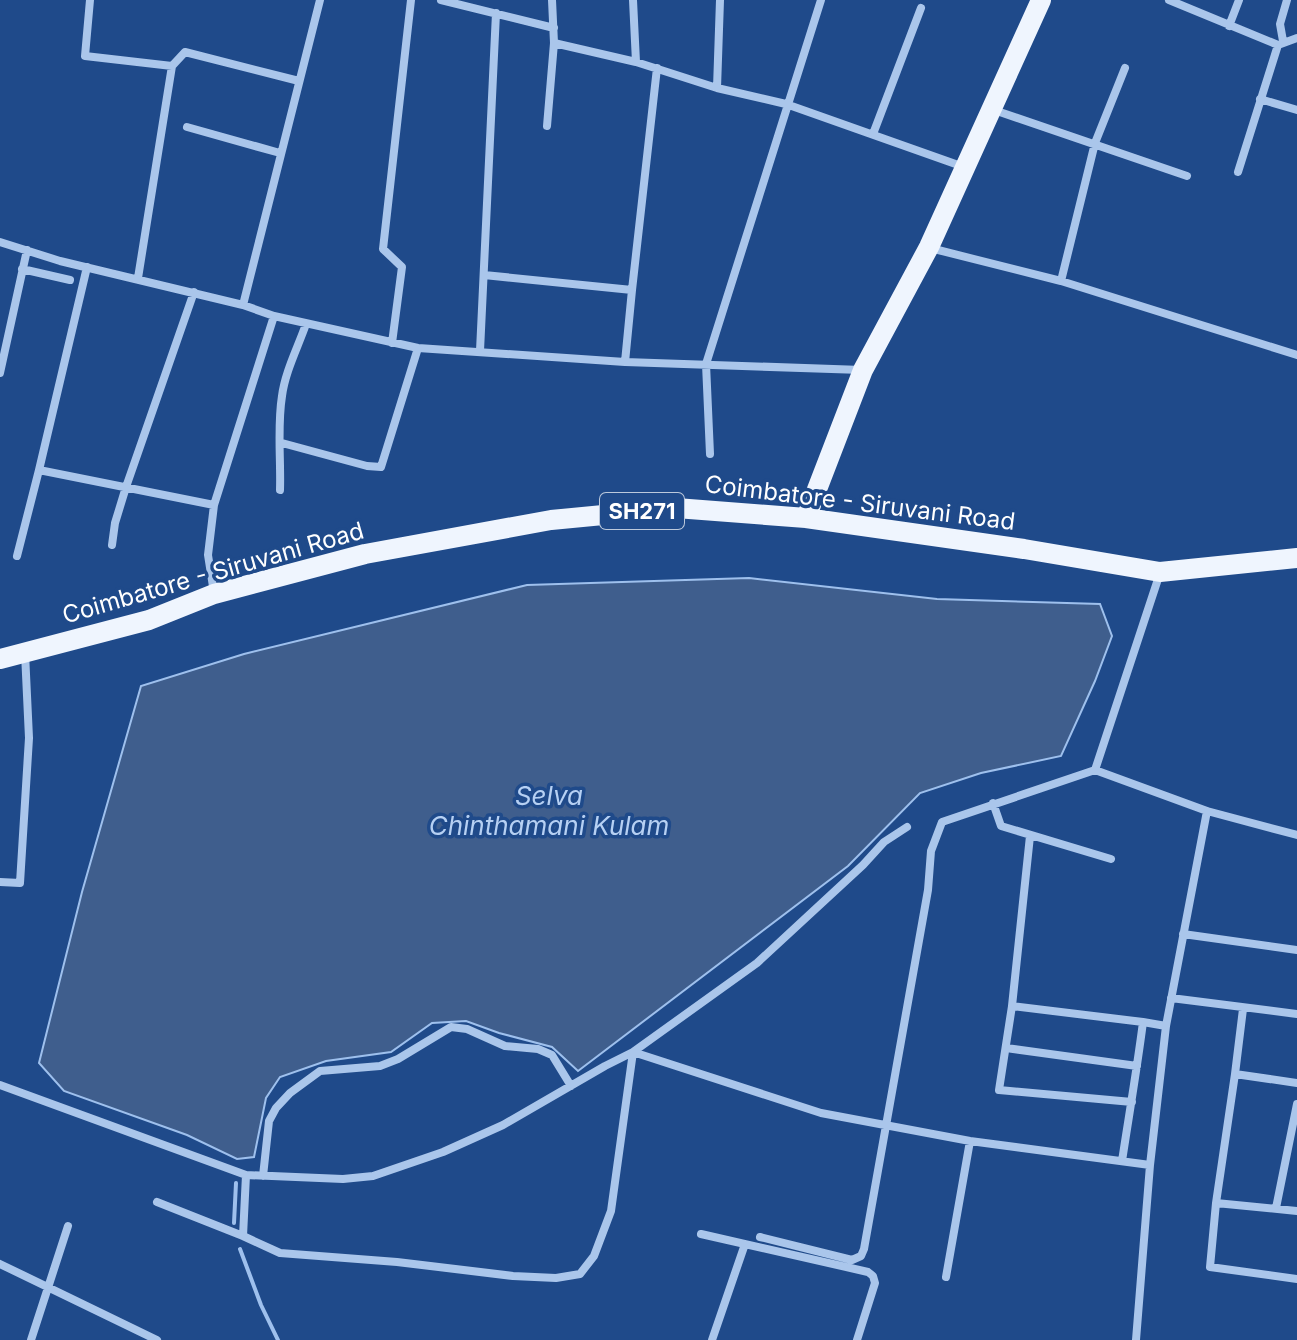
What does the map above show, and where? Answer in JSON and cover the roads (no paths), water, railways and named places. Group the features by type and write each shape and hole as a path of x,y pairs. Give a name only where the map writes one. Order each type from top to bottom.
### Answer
{"main road":[{"path":"806,518 863,370 929,247 1041,0"},
{"name":"Coimbatore - Siruvani Road","path":"0,659 149,620 214,594 365,554 551,520 676,508 806,518 1160,572 1297,558"}],"street":[{"path":"90,0 85,56 172,66"},
{"path":"243,305 320,0"},
{"path":"392,343 402,267 383,249 411,0"},
{"path":"441,0 554,28"},
{"path":"547,126 554,43 552,0"},
{"path":"633,0 636,62"},
{"path":"717,88 720,0"},
{"path":"710,454 706,364 821,0"},
{"path":"1169,0 1229,26 1280,43 1297,38"},
{"path":"1229,26 1239,0"},
{"path":"1238,172 1280,43 1280,24 1287,0"},
{"path":"873,134 921,8"},
{"path":"480,351 496,13"},
{"path":"554,43 636,62 717,88 786,104 964,167"},
{"path":"138,278 172,66 185,52 299,81"},
{"path":"625,362 657,68"},
{"path":"1061,281 1095,143 1125,68"},
{"path":"1260,99 1297,110"},
{"path":"990,109 1187,176"},
{"path":"187,127 280,153"},
{"path":"0,242 243,305 274,316 418,348 625,362 863,370"},
{"path":"929,247 1061,281 1297,355"},
{"path":"0,373 27,250"},
{"path":"17,556 87,267"},
{"path":"22,269 70,280"},
{"path":"484,275 632,290"},
{"path":"112,545 126,487 194,292"},
{"path":"214,594 208,555 214,505 274,316"},
{"path":"280,490 282,392 306,324"},
{"path":"282,443 381,467 418,348"},
{"path":"39,470 214,505"},
{"path":"1095,770 1160,572"},
{"path":"0,882 20,883 29,738 25,652"},
{"path":"760,1237 852,1260 861,1256 928,890 931,851 942,822 1095,770 1207,811 1297,835"},
{"path":"993,803 1001,826 1111,859"},
{"path":"1136,1340 1150,1165 1166,1026 1207,811"},
{"path":"0,1085 246,1175 343,1179 373,1176 503,1125 633,1052 757,963 884,842 907,827"},
{"path":"1030,836 1012,1006 999,1090 1132,1102"},
{"path":"1183,934 1297,950"},
{"path":"1171,998 1297,1014"},
{"path":"1012,1006 1166,1026"},
{"path":"1243,1009 1210,1267 1297,1279"},
{"path":"1122,1161 1143,1022"},
{"path":"263,1176 269,1121 290,1093 320,1071 380,1066 398,1059 451,1027 467,1029 505,1046 538,1049 552,1055 571,1086"},
{"path":"1006,1048 1137,1066"},
{"path":"633,1052 821,1113 970,1141 1150,1165"},
{"path":"157,1202 280,1253 397,1262 513,1276 556,1278 580,1274 594,1256 611,1211 633,1052"},
{"path":"1235,1074 1297,1083"},
{"path":"1276,1208 1297,1104"},
{"path":"946,1277 970,1141"},
{"path":"243,1236 246,1175"},
{"path":"1216,1203 1297,1211"},
{"path":"31,1340 68,1226"},
{"path":"701,1234 868,1272 875,1283 857,1340"},
{"path":"712,1340 745,1244"},
{"path":"0,1264 157,1340"}],"water":[{"name":"Selva Chinthamani Kulam","path":"749,578 937,599 1100,604 1112,636 1061,756 981,773 920,793 848,866 578,1071 552,1047 466,1021 432,1023 391,1052 326,1061 280,1077 266,1098 254,1157 237,1159 187,1135 64,1091 39,1063 82,892 141,686 244,654 527,585"}],"waterway":[{"path":"234,1223 236,1183"},
{"path":"240,1249 278,1340"}]}
